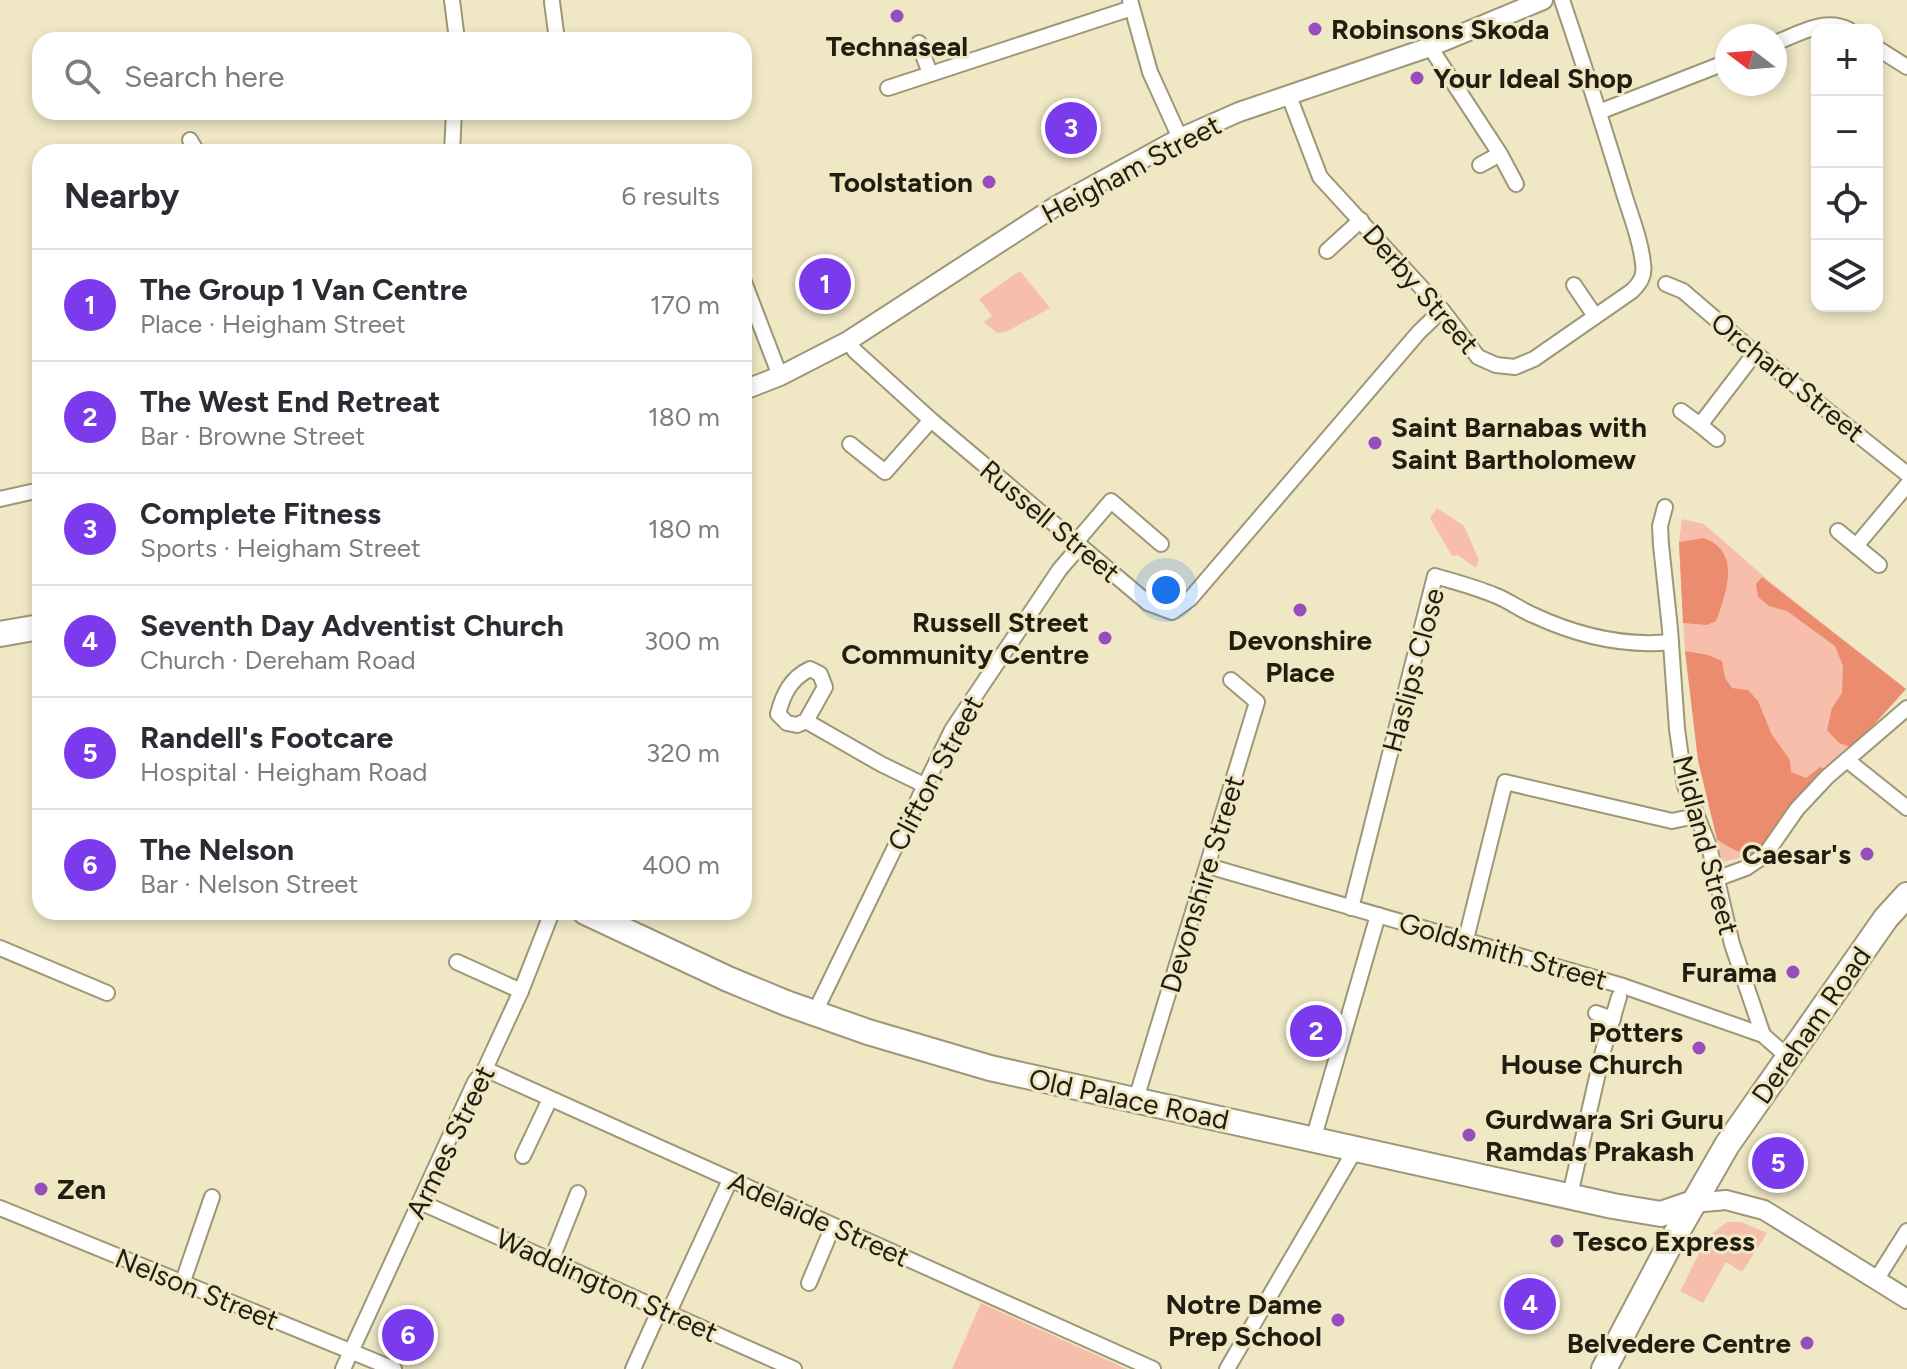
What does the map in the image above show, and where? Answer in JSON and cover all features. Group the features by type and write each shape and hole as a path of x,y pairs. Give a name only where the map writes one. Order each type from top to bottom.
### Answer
{"main road":[{"path":"0,634 32,628"},
{"name":"Dereham Road","path":"1612,1367 1693,1203 1727,1145 1886,918 1907,895"},
{"name":"Old Palace Road","path":"602,920 728,979 814,1014 990,1068 1355,1150 1661,1214 1693,1203"}],"street":[{"path":"452,0 456,32"},
{"name":"Heigham Street","path":"752,387 848,341 1056,206 1180,138 1239,112 1430,47 1543,0"},
{"path":"1562,0 1599,112 1715,67"},
{"path":"555,1 557,32"},
{"path":"888,88 1131,4 1150,72 1180,138"},
{"path":"1787,38 1811,29"},
{"path":"919,43 930,74"},
{"path":"1430,47 1516,184"},
{"path":"1883,52 1907,67"},
{"name":"Derby Street","path":"1289,96 1320,177 1442,310 1478,357 1496,365 1515,367 1534,359 1632,291 1640,284 1643,275 1644,265 1637,238 1599,112"},
{"path":"452,144 454,120"},
{"path":"1480,165 1500,154"},
{"path":"1327,251 1361,220"},
{"name":"Orchard Street","path":"1666,284 1683,291 1755,353 1907,474"},
{"path":"1574,285 1595,316"},
{"path":"752,303 780,376"},
{"name":"Russell Street","path":"848,341 870,366 931,420 1148,603 1172,612 1190,599 1419,332 1442,310"},
{"path":"1700,425 1755,353"},
{"path":"1681,411 1717,439"},
{"path":"850,444 885,472 931,420"},
{"path":"1856,546 1907,485"},
{"path":"0,499 32,492"},
{"name":"Clifton Street","path":"814,1014 952,730 1078,544 1111,501 1161,544"},
{"name":"Midland Street","path":"1665,507 1660,526 1661,545 1685,786 1709,846 1732,944 1763,1035"},
{"path":"1838,531 1879,565"},
{"name":"Haslips Close","path":"1351,908 1435,576 1497,595 1531,615 1601,639 1644,645 1671,642"},
{"name":"Devonshire Street","path":"1136,1099 1257,702 1231,680"},
{"path":"1716,879 1746,868 1765,855 1797,809 1827,777 1907,708"},
{"path":"806,721 924,785"},
{"path":"1847,760 1907,808"},
{"path":"1466,939 1505,782 1672,821 1696,816"},
{"name":"Goldsmith Street","path":"1208,866 1623,986 1763,1035 1788,1057"},
{"path":"1313,1140 1378,915"},
{"name":"Armes Street","path":"343,1369 475,1082 485,1069 521,991 549,920"},
{"path":"0,948 107,993"},
{"path":"457,962 521,991"},
{"path":"1570,1195 1619,997"},
{"path":"1596,1013 1613,1019"},
{"name":"Adelaide Street","path":"485,1069 1153,1369"},
{"path":"523,1156 550,1099"},
{"path":"1227,1369 1355,1150"},
{"path":"633,1369 730,1180"},
{"path":"551,1261 578,1193"},
{"path":"182,1284 212,1197"},
{"path":"1693,1203 1726,1200 1764,1210 1907,1299"},
{"name":"Waddington Street","path":"420,1202 794,1369"},
{"name":"Nelson Street","path":"0,1208 394,1369"},
{"path":"809,1283 833,1226"},
{"path":"1876,1280 1907,1231"}],"shaded area":[{"path":"1020,271 1050,308 1006,332 997,333 984,322 992,316 979,299"},
{"path":"1437,508 1464,526 1479,560 1476,568 1458,555 1452,556 1430,518"},
{"path":"1682,519 1704,524 1769,581 1906,689 1755,854 1722,862 1698,760 1685,651 1679,542"},
{"path":"1704,538 1716,544 1723,553 1727,563 1727,585 1716,621 1707,625 1683,623 1679,542"},
{"path":"1762,577 1906,689 1853,748 1839,743 1827,730 1832,708 1842,693 1843,666 1835,646 1787,611 1769,606 1758,597 1756,584"},
{"path":"1685,651 1722,661 1725,678 1732,688 1748,690 1758,701 1772,735 1790,760 1791,772 1806,778 1820,767 1828,771 1764,851 1739,851 1717,839 1698,760"},
{"path":"1728,1222 1741,1222 1767,1233 1742,1272 1726,1262 1703,1303 1680,1291 1712,1234"},
{"path":"981,1303 1127,1369 952,1369"}],"place":[{"name":"Technaseal","path":"897,16"},
{"name":"Robinsons Skoda","path":"1315,29"},
{"name":"Your Ideal Shop","path":"1417,78"},
{"name":"Complete Fitness","path":"1071,128"},
{"name":"Toolstation","path":"989,182"},
{"name":"The Group 1 Van Centre","path":"825,284"},
{"name":"Saint Barnabas with Saint Bartholomew","path":"1375,443"},
{"name":"Devonshire Place","path":"1300,610"},
{"name":"Russell Street Community Centre","path":"1105,638"},
{"name":"Caesar's","path":"1867,854"},
{"name":"Furama","path":"1793,972"},
{"name":"The West End Retreat","path":"1316,1031"},
{"name":"Potters House Church","path":"1699,1048"},
{"name":"Gurdwara Sri Guru Ramdas Prakash","path":"1469,1135"},
{"name":"Randell's Footcare","path":"1778,1163"},
{"name":"Zen","path":"41,1189"},
{"name":"Tesco Express","path":"1557,1241"},
{"name":"Seventh Day Adventist Church","path":"1530,1304"},
{"name":"Notre Dame Prep School","path":"1338,1320"},
{"name":"The Nelson","path":"408,1335"},
{"name":"Belvedere Centre","path":"1807,1343"}]}
